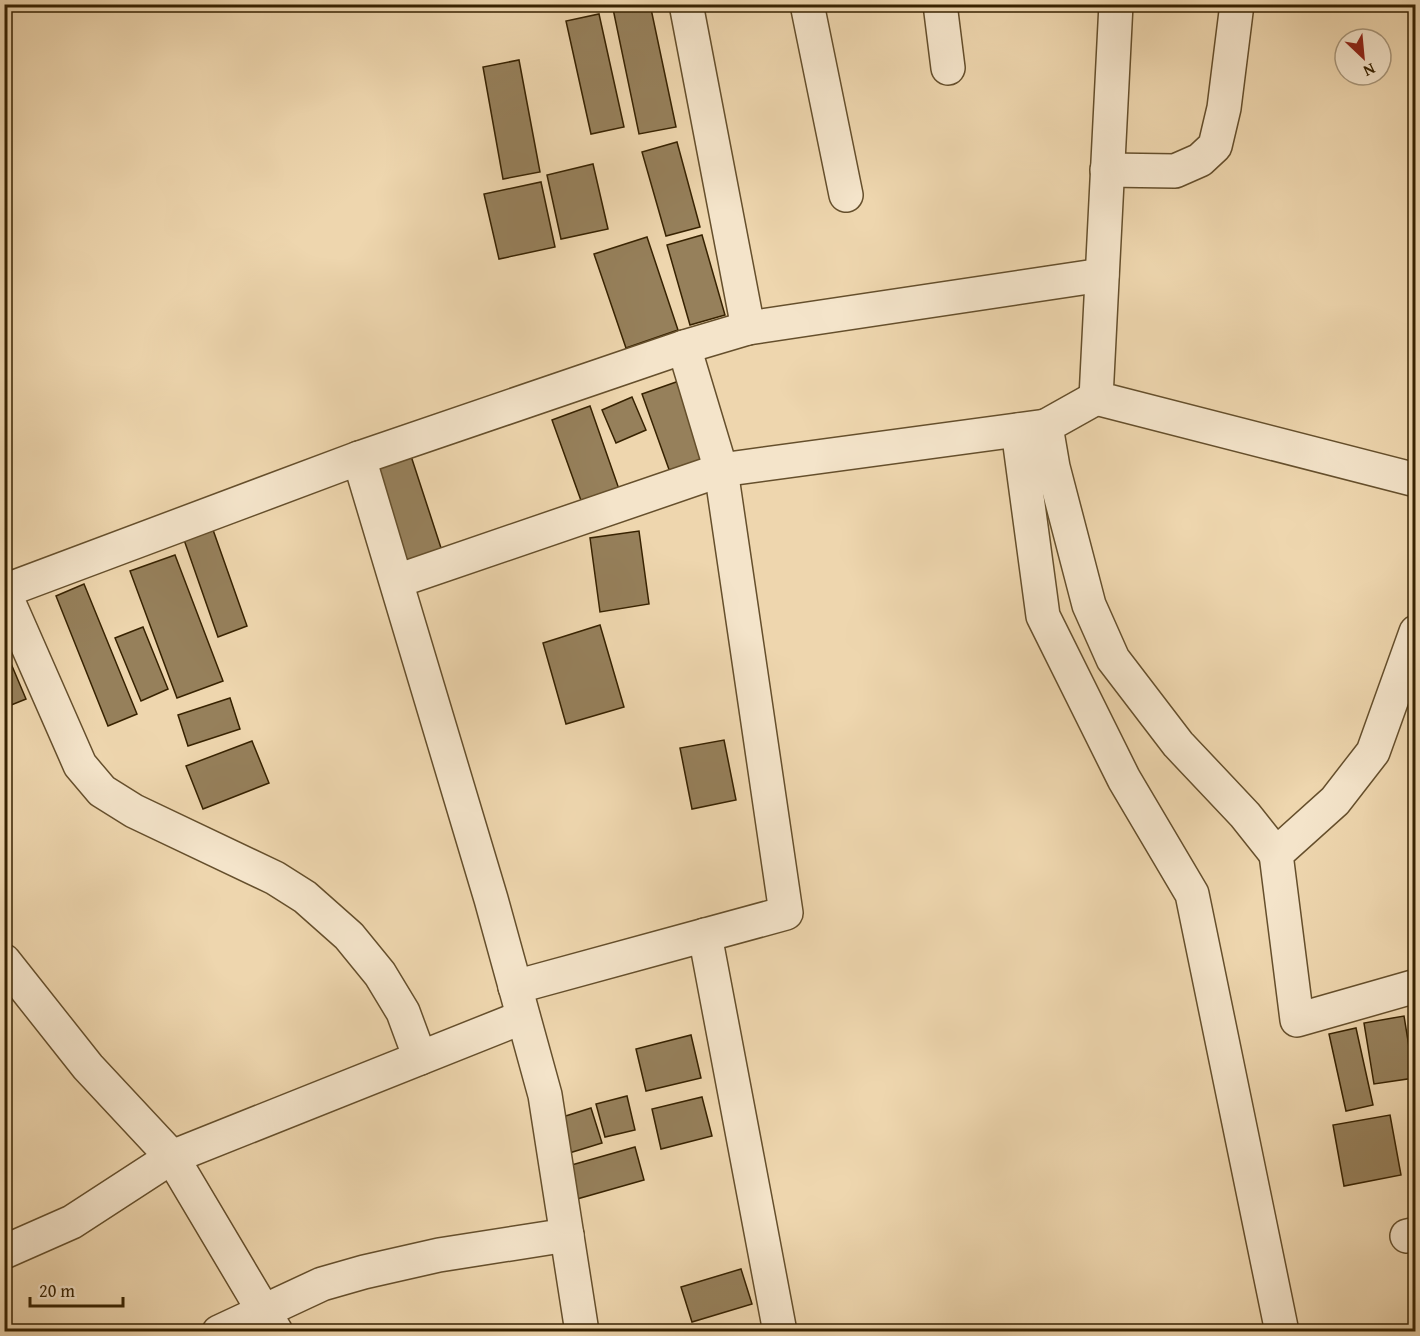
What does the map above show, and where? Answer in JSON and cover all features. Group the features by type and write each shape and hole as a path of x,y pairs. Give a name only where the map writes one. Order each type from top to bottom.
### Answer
{"street":[{"path":"686,4 748,328"},
{"path":"807,4 846,195"},
{"path":"940,4 948,68"},
{"path":"1096,398 1116,4"},
{"path":"1107,170 1175,171 1200,160 1215,146 1224,108 1238,4"},
{"path":"420,1058 403,1012 380,974 349,936 305,897 275,878 134,811 102,791 81,765 4,591 359,458 684,347 748,328 1102,275"},
{"path":"4,1252 72,1222 172,1157 420,1058 519,1002 705,935 786,913 721,470 684,347"},
{"path":"397,581 721,470 1032,428 1096,398 1416,480"},
{"path":"1032,428 1053,468 1089,605 1113,659 1178,744 1245,816 1276,854 1297,1020 1416,986"},
{"path":"1032,428 1043,616 1125,779 1192,894 1282,1332"},
{"path":"359,458 487,887 545,1095 582,1332"},
{"path":"1276,854 1335,801 1373,752 1416,632"},
{"path":"705,935 780,1332"},
{"path":"4,961 88,1067 172,1157 271,1321"},
{"path":"219,1332 271,1321 322,1284 363,1272 439,1255 567,1235"}],"building":[{"path":"612,4 650,4 676,127 639,134"},
{"path":"599,14 624,127 591,134 566,21"},
{"path":"519,60 540,172 503,179 483,67"},
{"path":"677,142 700,227 666,236 642,152"},
{"path":"593,164 608,229 561,239 547,175"},
{"path":"541,182 555,247 499,259 484,194"},
{"path":"702,235 725,315 690,325 667,245"},
{"path":"647,237 678,330 626,348 594,254"},
{"path":"679,381 707,462 671,475 642,394"},
{"path":"632,397 646,430 616,443 602,410"},
{"path":"590,406 620,492 583,506 552,420"},
{"path":"411,456 443,554 403,567 371,469"},
{"path":"212,527 247,626 218,637 183,537"},
{"path":"639,531 649,604 600,612 590,538"},
{"path":"175,555 223,681 177,698 130,571"},
{"path":"84,584 137,714 108,726 56,596"},
{"path":"600,625 624,707 566,724 543,643"},
{"path":"143,627 168,689 141,701 115,638"},
{"path":"4,647 26,699 4,708"},
{"path":"230,698 240,729 188,746 178,715"},
{"path":"724,740 736,800 692,809 680,748"},
{"path":"252,741 269,783 203,809 186,766"},
{"path":"1404,1016 1414,1078 1374,1084 1364,1023"},
{"path":"1356,1028 1373,1105 1346,1111 1329,1034"},
{"path":"691,1035 701,1078 646,1091 636,1049"},
{"path":"627,1096 635,1130 605,1137 596,1104"},
{"path":"702,1097 712,1136 661,1149 652,1109"},
{"path":"591,1108 602,1143 566,1154 556,1119"},
{"path":"1390,1115 1401,1175 1344,1186 1333,1125"},
{"path":"635,1147 644,1180 577,1199 568,1166"},
{"path":"741,1269 752,1304 692,1322 681,1287"}]}
